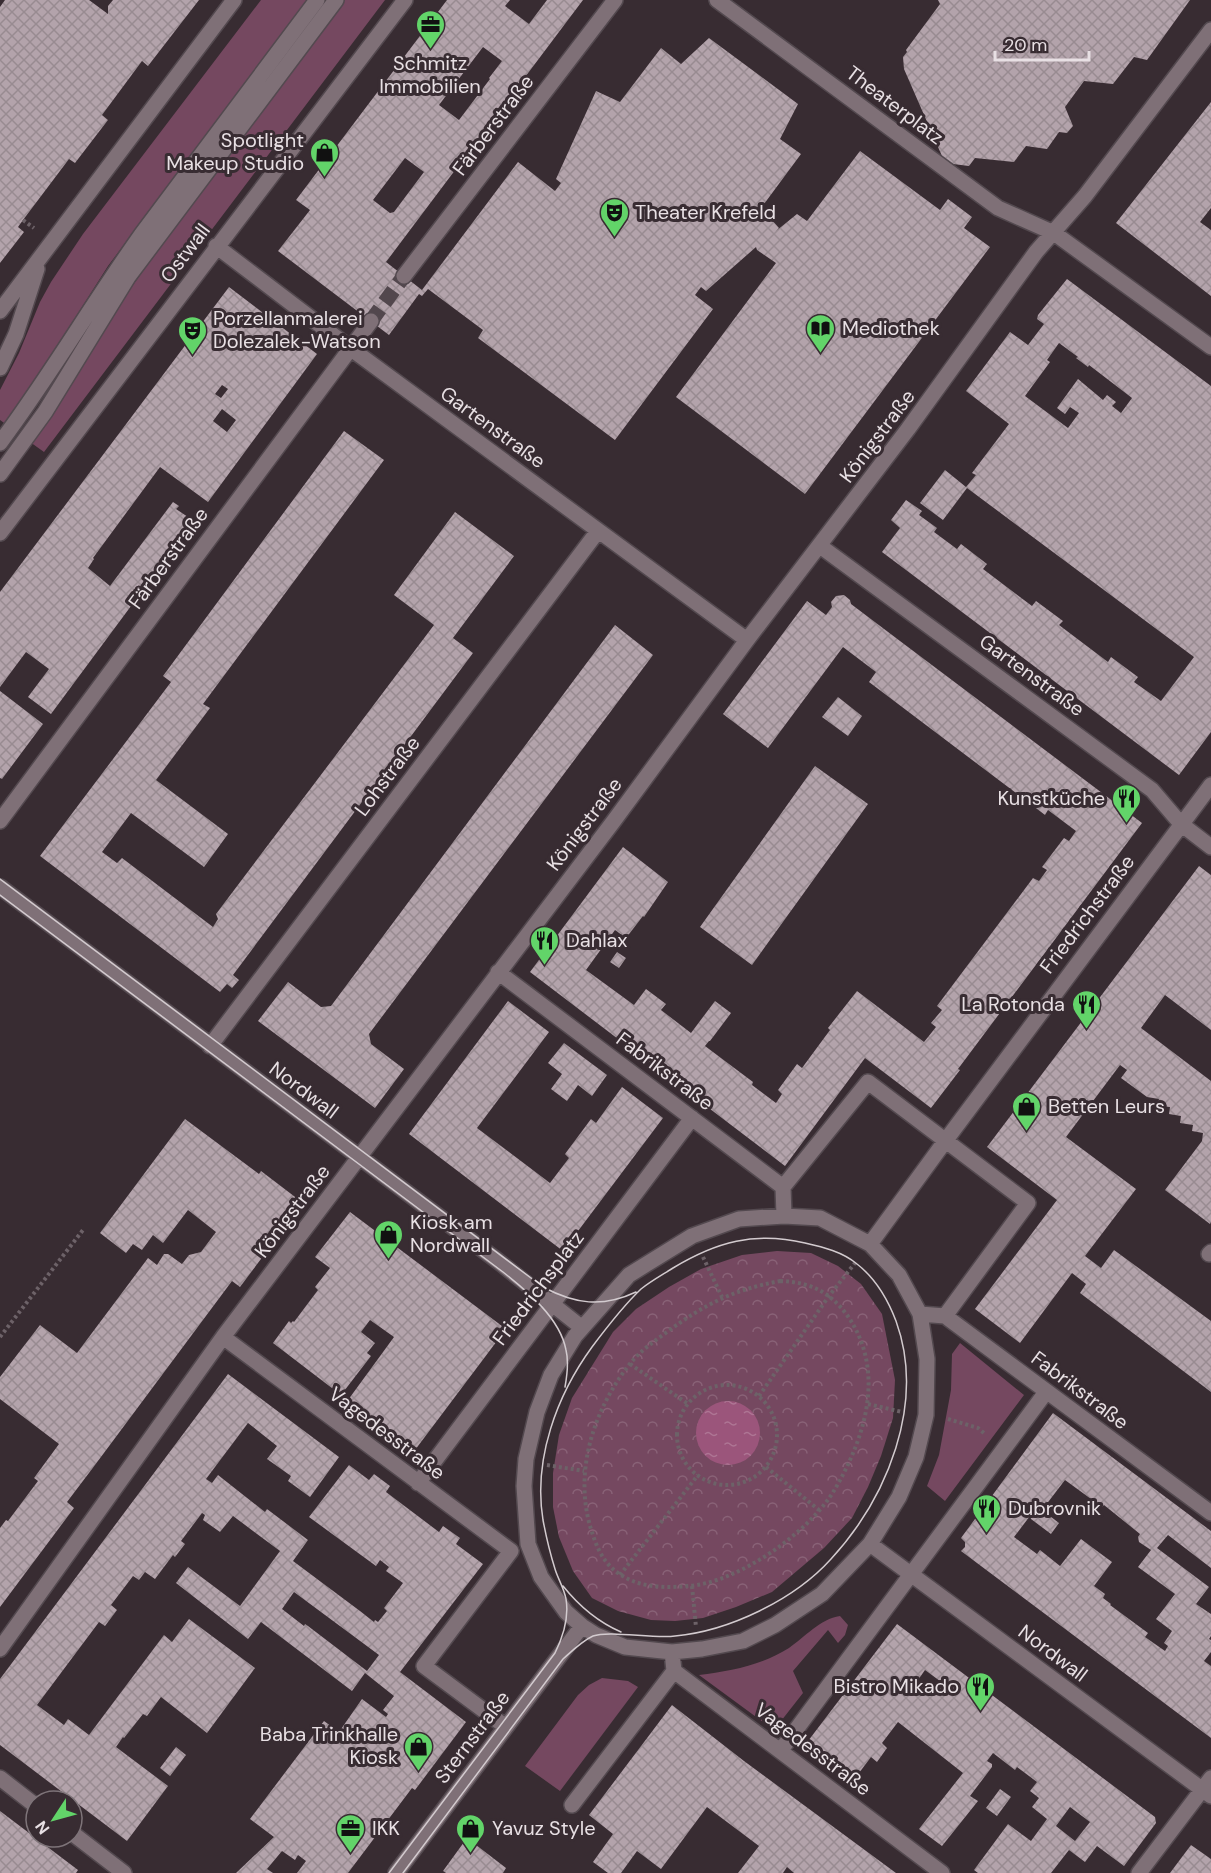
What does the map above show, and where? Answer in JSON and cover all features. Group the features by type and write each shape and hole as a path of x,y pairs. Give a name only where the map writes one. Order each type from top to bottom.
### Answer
{"street":[{"path":"0,311 234,0"},
{"path":"0,443 49,375 129,252 317,0"},
{"path":"0,474 45,412 128,277 336,0"},
{"name":"Ostwall","path":"0,533 405,0"},
{"name":"Färberstraße","path":"404,276 615,0"},
{"name":"Theaterplatz","path":"717,0 998,208 1054,233 1211,346"},
{"name":"Königstraße","path":"0,1650 223,1337 613,822 747,640 909,429 1036,252 1085,196 1211,30"},
{"name":"Gartenstraße","path":"216,246 350,348 747,640"},
{"path":"0,368 16,334 40,257"},
{"name":"Färberstraße","path":"0,821 371,321"},
{"name":"Lohstraße","path":"210,1046 598,531"},
{"name":"Gartenstraße","path":"820,546 1152,790 1181,824 1211,847"},
{"name":"Friedrichstraße","path":"870,1244 1211,785"},
{"name":"Nordwall","path":"0,887 553,1303 581,1327"},
{"name":"Fabrikstraße","path":"498,972 783,1187"},
{"path":"784,1216 783,1187 868,1082 1028,1203 945,1316 920,1314"},
{"name":"Friedrichsplatz","path":"418,1483 692,1118"},
{"path":"784,1216 820,1218 870,1244 899,1275 920,1314 927,1359 926,1415 916,1457 899,1497 870,1544 822,1594 775,1625 743,1641 672,1652 625,1647 596,1635 582,1626 566,1612 542,1576 528,1544 524,1486 526,1459 537,1412 551,1375 581,1327 629,1275 692,1236 739,1219 784,1216"},
{"name":"Fabrikstraße","path":"945,1316 1211,1513"},
{"name":"Vagedesstraße","path":"223,1337 511,1551"},
{"path":"781,1750 1046,1392"},
{"path":"506,1727 424,1666 511,1551 528,1544"},
{"name":"Nordwall","path":"870,1544 1208,1788"},
{"name":"Sternstraße","path":"396,1873 582,1626"},
{"path":"572,1805 674,1671 672,1652"},
{"name":"Vagedesstraße","path":"674,1671 942,1873"},
{"path":"0,1778 24,1797"},
{"path":"1139,1873 1208,1788"},
{"path":"84,1842 124,1873"}],"path":[{"path":"0,1337 83,1230"},
{"path":"692,1236 722,1297"},
{"path":"759,1396 829,1296 870,1244"},
{"path":"780,1281 811,1286 829,1296 842,1308 855,1327 864,1349 869,1381 865,1424 834,1490 819,1510 781,1546 754,1564 725,1578 692,1586 661,1587 637,1583 620,1575 599,1554 587,1520 584,1471 594,1428 607,1396 630,1364 646,1347 706,1305 722,1297 780,1281"},
{"path":"630,1364 688,1404"},
{"path":"714,1386 737,1386 759,1396 770,1408 776,1422 777,1438 774,1453 766,1467 755,1477 741,1483 726,1485 711,1482 698,1475 687,1464 679,1449 677,1434 680,1418 688,1404 700,1393 714,1386"},
{"path":"526,1459 584,1471"},
{"path":"766,1467 819,1510"},
{"path":"620,1575 698,1475"},
{"path":"692,1586 697,1634 702,1649"}],"green space":[{"path":"261,0 307,0 108,266 7,425 0,420 0,390 51,282 83,234"},
{"path":"344,0 385,0 44,452 30,442 51,414 121,302"},
{"path":"777,1251 811,1253 838,1266 861,1284 882,1314 895,1380 893,1418 868,1487 852,1518 824,1548 772,1592 703,1618 675,1621 651,1620 618,1611 592,1598 573,1571 559,1537 553,1507 553,1473 559,1435 572,1398 613,1332 636,1309 701,1269 742,1255"},
{"path":"960,1343 1024,1395 945,1501 927,1486 939,1455 951,1390 952,1354"},
{"path":"840,1616 848,1625 845,1635 838,1643 828,1630 793,1671 803,1693 774,1730 699,1675 734,1669 768,1659 789,1648 819,1625"},
{"path":"602,1678 628,1681 638,1687 560,1791 525,1766 578,1695 589,1685"}],"water":[{"path":"728,1401 746,1407 754,1415 760,1433 754,1451 746,1459 728,1465 710,1459 702,1451 696,1433 702,1415 710,1407"}],"building":[{"path":"5,0 89,0 108,14 108,6 113,0 199,0 148,66 142,61 102,115 108,120 75,163 69,159 18,227 24,232 0,263 0,7"},
{"path":"447,0 510,0 505,6 529,24 547,0 583,0 386,262 422,290 518,162 555,191 561,183 556,179 596,91 620,102 661,48 681,64 709,38 798,104 780,139 801,154 761,208 779,228 776,231 797,214 807,221 860,151 940,210 948,199 972,217 964,228 990,247 805,494 676,397 776,263 756,247 706,291 701,287 695,295 713,309 615,440 478,338 483,330 428,289 422,296 419,294 389,335 278,251 310,210 296,200","holes":["483,47 502,61 459,120 439,105","405,158 424,172 394,212 390,213 373,200"]},
{"path":"938,0 1190,0 1147,60 1134,57 1113,84 1084,81 1065,107 1073,126 1067,133 1059,132 1047,149 1026,146 1014,162 975,158 969,166 945,163 904,69 903,57 906,50 940,4"},
{"path":"1211,102 1211,208 1200,222 1211,230 1211,296 1116,223"},
{"path":"1067,279 1211,386 1211,732 1179,775 882,552 900,528 891,520 906,500 922,511 919,515 937,528 934,532 957,549 961,544 987,564 983,569 1032,606 1036,601 1063,621 1059,625 1108,662 1111,657 1138,677 1134,682 1161,701 1194,657 967,488 943,520 920,503 945,470 966,487 976,475 972,473 1009,424 966,391 1010,332 1028,345 1044,324 1037,319","holes":["1059,343 1078,357 1076,358 1088,367 1089,365 1132,398 1121,413 1112,406 1116,402 1107,395 1103,400 1078,379 1057,408 1065,414 1070,407 1079,413 1068,428 1025,396 1050,362 1047,360"]},
{"path":"229,287 317,354 208,502 160,467 88,568 110,586 173,502 179,506 176,509 194,521 51,714 28,697 49,669 26,652 0,687 0,592","holes":["222,385 228,389 221,398 215,394","222,409 236,420 227,432 213,421"]},
{"path":"344,431 384,460 203,704 210,708 156,780 228,834 204,867 131,813 102,852 117,863 122,858 213,927 218,919 216,914 434,625 394,595 455,512 514,556 453,638 473,653 233,975 239,980 232,988 227,984 220,992 40,856 171,682 163,676"},
{"path":"844,595 851,604 1142,823 931,1108 865,1058 785,1166 530,972 623,847 668,882 644,917 626,938 615,930 586,970 634,1005 646,989 666,1004 661,1010 691,1033 715,1001 731,1013 705,1046 753,1082 752,1085 776,1103 782,1094 778,1090 797,1064 802,1068 830,1030 828,1028 857,991 924,1042 936,1027 931,1023 942,1010 937,1006 1033,878 1039,881 1047,870 1042,867 1064,838 1069,841 1076,831 1048,810 1045,815 869,682 876,672 843,647 768,748 723,714 807,601 826,615 836,596"},
{"path":"615,625 653,655 369,1034 371,1044 404,1069 375,1108 258,1021 288,982 321,1007 331,1006"},
{"path":"0,691 43,724 2,779 0,778"},
{"path":"838,697 862,716 848,736 822,717"},
{"path":"815,766 868,804 752,965 700,927"},
{"path":"1199,866 1211,875 1211,1030 1165,995 1141,1028 1211,1081 1210,1224 1165,1190 1202,1141 1203,1133 1192,1131 1193,1125 1180,1123 1181,1116 1169,1114 1170,1107 1157,1106 1159,1099 1147,1097 1121,1078 1127,1070 1120,1065 1066,1137 1136,1189 1085,1256 1101,1268 1114,1250 1211,1321 1211,1392 1080,1293 1086,1284 1072,1273 1020,1343 975,1309 1057,1200 987,1147"},
{"path":"617,952 626,958 619,968 610,962"},
{"path":"508,1001 549,1032 477,1128 550,1183 569,1158 565,1154 591,1119 596,1123 622,1087 663,1118 563,1251 409,1134"},
{"path":"564,1043 607,1075 592,1096 578,1085 567,1101 551,1089 562,1074 548,1063"},
{"path":"185,1119 259,1174 261,1171 303,1203 240,1287 232,1281 67,1502 74,1508 0,1607 0,1528 6,1520 8,1521 38,1481 34,1478 59,1444 0,1399 0,1377 40,1325 77,1353 148,1258 157,1265 164,1254 168,1254 182,1264 189,1255 201,1252 216,1232 188,1210 163,1243 153,1235 142,1250 133,1244 126,1253 100,1233"},
{"path":"350,1212 506,1329 415,1450 348,1400 394,1337 370,1320 361,1332 375,1343 367,1353 371,1356 341,1395 273,1343 289,1321 294,1322 318,1290 315,1287 330,1268 315,1257"},
{"path":"228,1374 339,1457 310,1497 288,1481 291,1476 267,1459 277,1446 248,1423 206,1479 212,1483 218,1475 265,1512 267,1509 308,1540 293,1561 374,1622 375,1620 378,1622 387,1611 384,1608 403,1583 386,1571 389,1567 380,1560 376,1566 309,1517 349,1465 369,1480 374,1474 390,1486 386,1492 439,1532 443,1526 460,1538 456,1544 483,1564 400,1672 466,1722 415,1790 412,1788 348,1873 297,1873 306,1861 298,1855 295,1860 282,1851 267,1869 273,1873 236,1873 274,1837 250,1819 324,1721 339,1732 362,1699 386,1717 388,1714 383,1710 394,1696 365,1673 352,1691 261,1622 248,1639 176,1583 188,1567 240,1606 280,1551 233,1516 220,1532 203,1520 205,1515 202,1513 181,1541 185,1544 175,1557 173,1555 155,1579 145,1572 139,1580 133,1576 111,1605 117,1610 105,1626 99,1622 37,1705 64,1725 68,1719 89,1735 164,1635 172,1642 189,1619 255,1668 207,1733 161,1697 147,1716 143,1714 123,1737 116,1747 168,1786 127,1841 84,1808 84,1789 58,1789 0,1745 0,1679","holes":["294,1592 379,1655 367,1671 282,1609"]},
{"path":"1053,1413 1211,1531 1211,1568 1168,1535 1157,1548 1209,1587 1196,1604 1211,1614 1209,1639 1211,1640 1211,1652 1204,1661 1211,1666 1211,1738 961,1551 965,1547 965,1542 961,1538","holes":["1065,1480 1102,1507 1104,1505 1140,1534 1139,1542 1151,1550 1138,1567 1175,1594 1156,1619 1172,1631 1164,1643 1168,1646 1165,1651 1145,1637 1148,1633 1110,1605 1103,1598 1105,1594 1094,1586 1112,1562 1081,1539 1060,1566 1040,1550 1037,1554 1014,1537 1030,1516 1051,1534 1059,1523 1042,1510"]},
{"path":"897,1624 1155,1817 1156,1823 1124,1866 1097,1846 1085,1862 1069,1850 1051,1873 978,1873 974,1870 1008,1824 1031,1841 1047,1819 1032,1807 1039,1798 1030,1791 1037,1782 1017,1767 1015,1770 993,1753 987,1761 992,1764 992,1767 970,1796 978,1801 942,1846 919,1829 963,1773 898,1722 882,1743 887,1748 877,1762 871,1757 853,1781 805,1745","holes":["925,1670 944,1684 936,1694 918,1680","1070,1807 1090,1822 1075,1841 1056,1826"]},
{"path":"672,1705 896,1873 794,1873 787,1867 783,1873 738,1873 759,1846 707,1807 661,1869 637,1851 621,1873 608,1873 593,1862 613,1834 589,1815"},
{"path":"176,1747 186,1755 170,1776 160,1768"},
{"path":"1000,1789 1011,1797 997,1816 986,1808"},
{"path":"0,1811 24,1829 24,1849 50,1849 78,1870 76,1873 0,1873"},
{"name":"Yavuz Style","path":"467,1838 506,1868 503,1873 446,1873 443,1871"},
{"path":"1191,1845 1211,1859 1211,1873 1170,1873"}],"tunnel":[{"path":"371,321 404,276"}],"tram line":[{"path":"0,879 543,1287 566,1297 589,1302 612,1300 636,1292"},
{"path":"0,895 522,1288 550,1316 563,1338 567,1359 565,1387"},
{"path":"389,1873 555,1653 561,1640 567,1606 544,1526 541,1497 542,1474 545,1451 558,1407 579,1366 598,1339 645,1286 705,1251 736,1241 769,1238 787,1240 826,1248 851,1260 875,1283 893,1313 904,1353 906,1385 903,1417 896,1448 884,1479 869,1508 851,1535 831,1559 799,1588 780,1600 738,1620 696,1633 675,1636 600,1634 581,1643 563,1659 403,1873"},
{"path":"563,1586 589,1613 621,1632"}],"place":[{"name":"Schmitz Immobilien","path":"430,50"},
{"name":"Spotlight Makeup Studio","path":"325,178"},
{"name":"Theater Krefeld","path":"614,238"},
{"name":"Mediothek","path":"821,354"},
{"name":"Porzellanmalerei Dolezalek-Watson","path":"192,356"},
{"name":"Kunstküche","path":"1126,824"},
{"name":"Dahlax","path":"545,966"},
{"name":"La Rotonda","path":"1086,1030"},
{"name":"Betten Leurs","path":"1027,1132"},
{"name":"Kiosk am Nordwall","path":"389,1260"},
{"name":"Dubrovnik","path":"987,1534"},
{"name":"Bistro Mikado","path":"980,1712"},
{"name":"Baba Trinkhalle Kiosk","path":"419,1772"},
{"name":"IKK","path":"351,1854"},
{"name":"Yavuz Style","path":"471,1854"}]}
